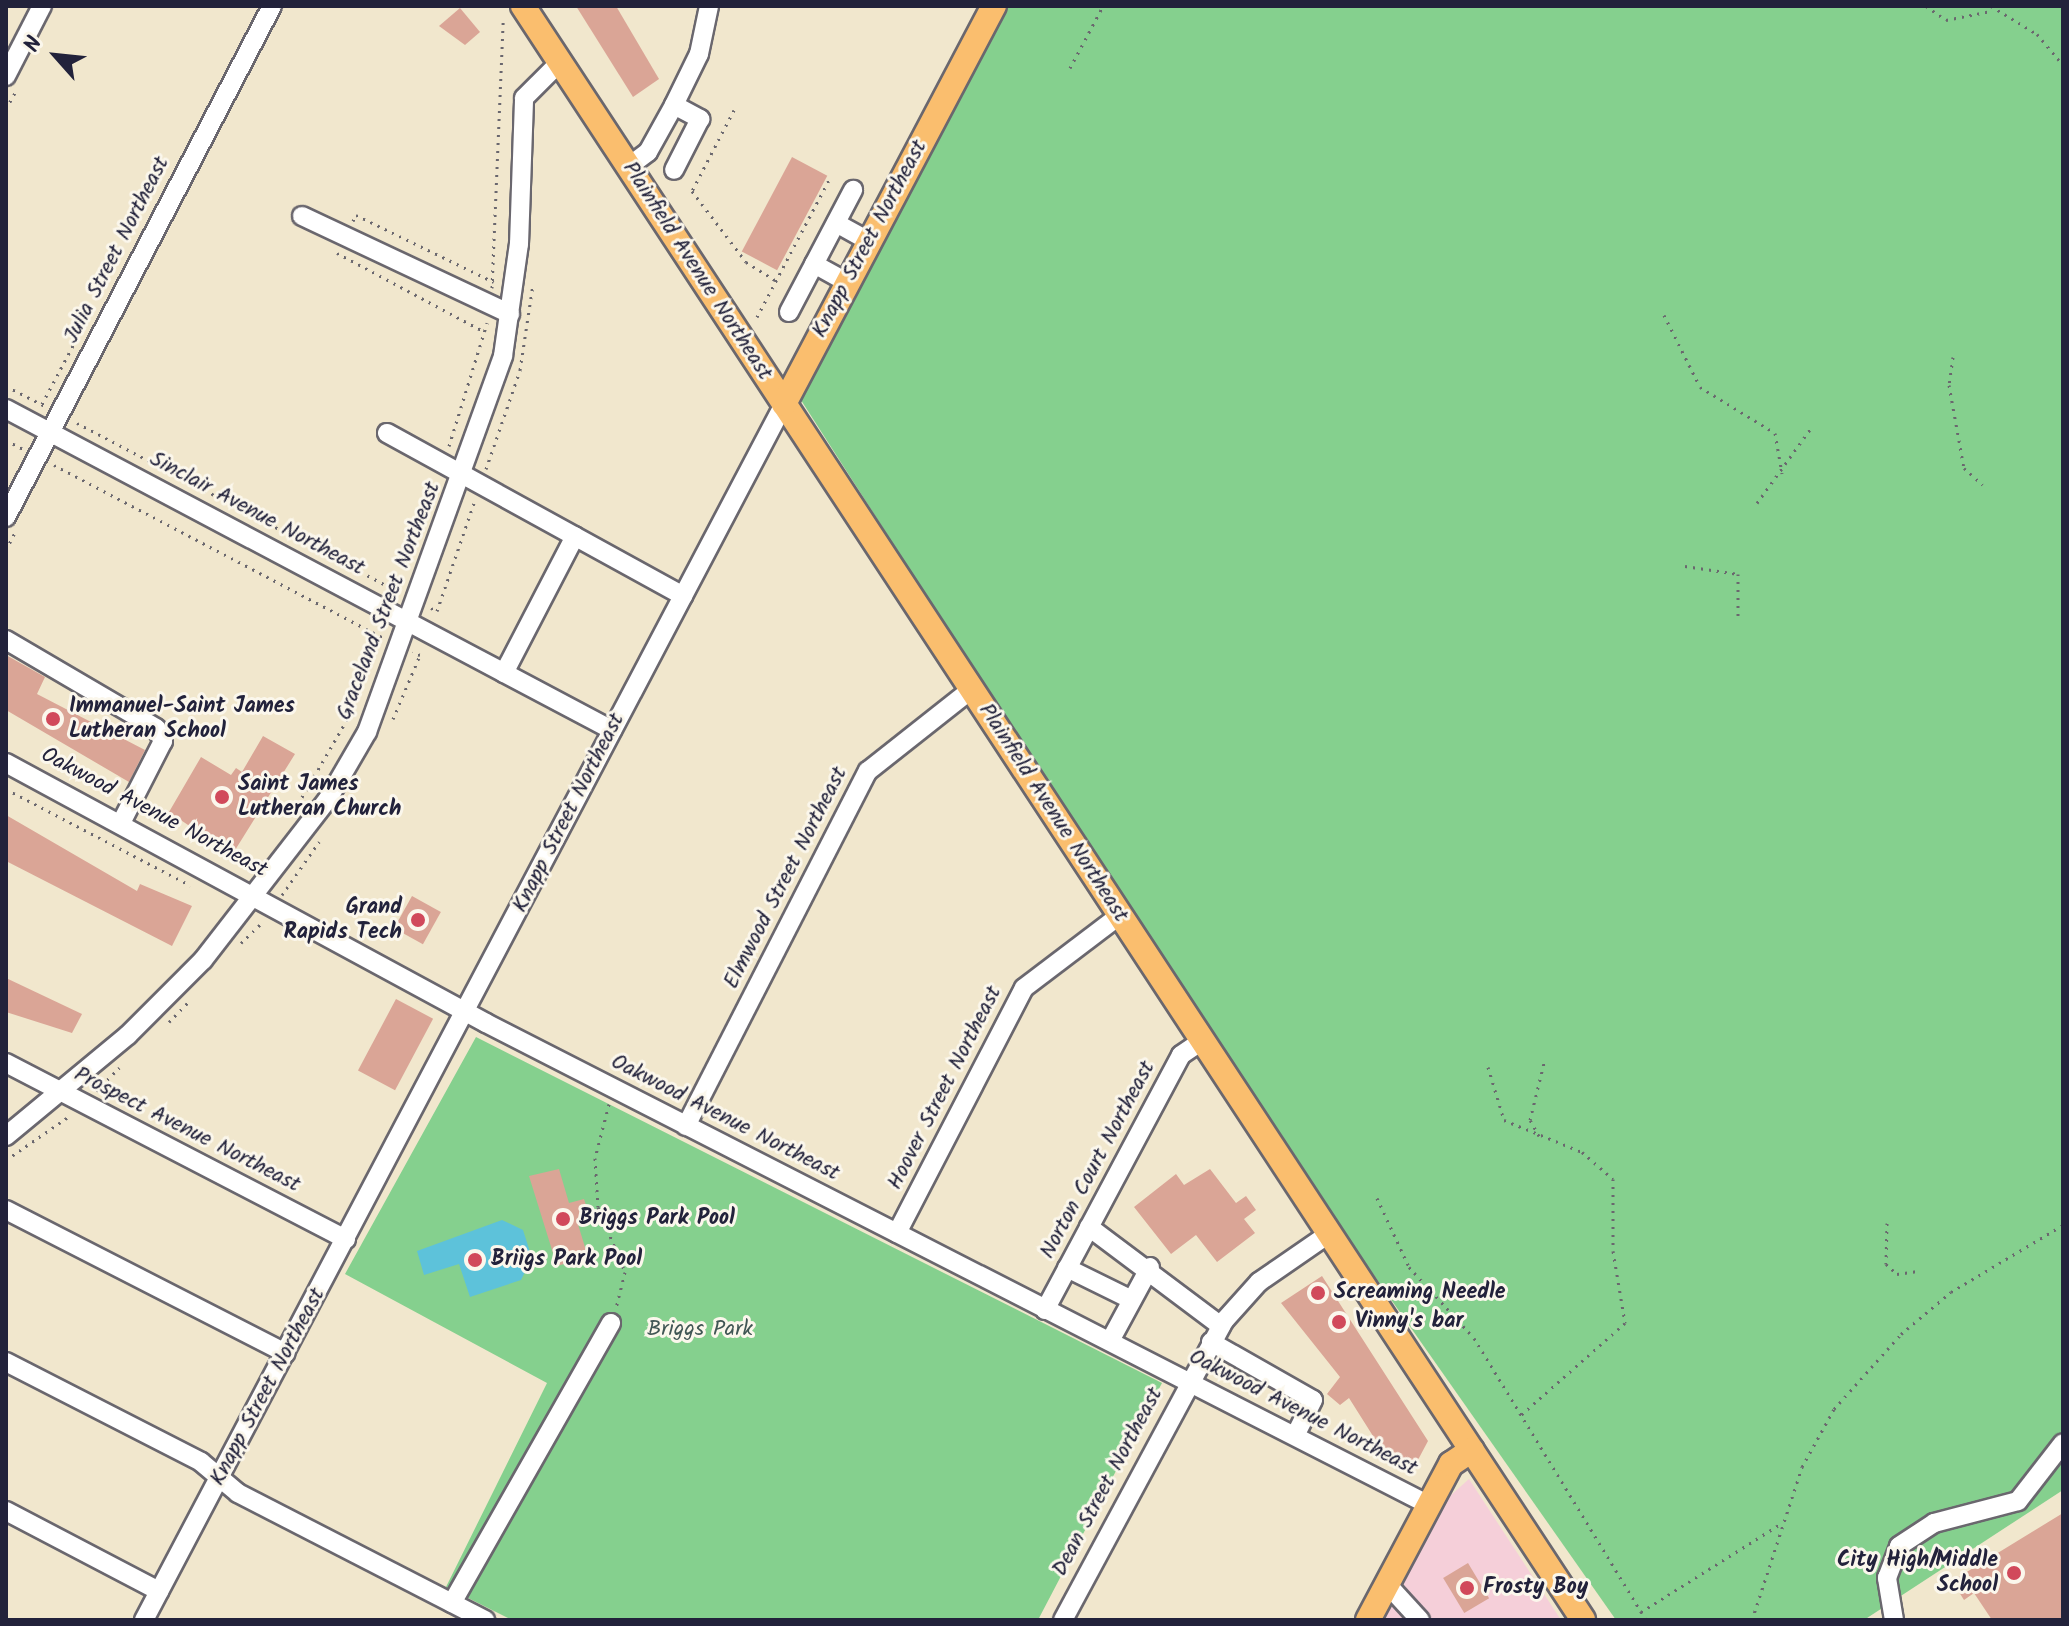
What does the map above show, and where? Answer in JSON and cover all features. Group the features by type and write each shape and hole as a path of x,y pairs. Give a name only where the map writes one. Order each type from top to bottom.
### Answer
{"main road":[{"name":"Plainfield Avenue Northeast","path":"523,6 1583,1620"},
{"name":"Knapp Street Northeast","path":"784,404 994,6"},
{"path":"1368,1620 1451,1464 1472,1450"}],"street":[{"path":"6,76 42,6"},
{"name":"Julia Street Northeast","path":"6,517 272,6"},
{"path":"628,167 648,152 674,105 699,54 709,6"},
{"name":"Graceland Street Northeast","path":"6,1136 62,1092 203,960 328,799 367,732 418,602 462,476 510,314 524,98 560,62"},
{"path":"674,105 700,119 674,170"},
{"path":"789,312 853,190"},
{"path":"302,216 510,314"},
{"path":"836,223 869,241"},
{"path":"814,264 847,282"},
{"name":"Knapp Street Northeast","path":"144,1620 784,404"},
{"name":"Sinclair Avenue Northeast","path":"6,409 612,730"},
{"path":"387,433 683,596"},
{"path":"504,673 575,536"},
{"path":"6,640 156,728 163,741 121,823"},
{"name":"Elmwood Street Northeast","path":"686,1126 868,771 972,689"},
{"name":"Oakwood Avenue Northeast","path":"6,763 257,894 686,1126 1429,1505"},
{"name":"Hoover Street Northeast","path":"897,1233 1024,988 1120,915"},
{"name":"Norton Court Northeast","path":"1045,1310 1181,1055 1202,1041"},
{"name":"Prospect Avenue Northeast","path":"6,1063 346,1239"},
{"path":"6,1210 286,1353"},
{"path":"1089,1227 1150,1267 1216,1334 1313,1400 1295,1436"},
{"name":"Dean Street Northeast","path":"1063,1620 1188,1381 1216,1334 1259,1282 1330,1233"},
{"path":"1110,1341 1150,1267"},
{"path":"1067,1268 1132,1300"},
{"path":"454,1610 611,1323"},
{"path":"6,1362 454,1610 485,1620"},
{"path":"1894,1620 1887,1578 1899,1546 1934,1523 2018,1501 2063,1443"},
{"path":"6,1511 159,1591"},
{"path":"1387,1584 1420,1620"}],"path":[{"path":"1070,68 1103,6"},
{"path":"1926,6 1946,20 1991,8 2037,34 2063,65"},
{"path":"734,110 692,191 746,262 776,281"},
{"path":"757,317 830,178"},
{"path":"1664,315 1700,387 1775,433 1782,473"},
{"path":"1953,357 1949,385 1964,468 1983,485"},
{"path":"6,386 437,611"},
{"path":"1757,503 1782,473 1811,428"},
{"path":"6,440 420,655"},
{"path":"1685,566 1738,574 1738,621"},
{"path":"1541,1139 1530,1120 1544,1063"},
{"path":"1488,1067 1504,1120 1541,1139 1582,1152 1613,1179 1613,1251 1625,1323 1521,1415"},
{"path":"609,1104 595,1158 598,1207 625,1272 611,1323"},
{"path":"1377,1198 1409,1267 1474,1338 1646,1620"},
{"path":"1887,1223 1886,1264 1897,1274 1918,1271"},
{"path":"1752,1620 1781,1523 1816,1437 1901,1334 1951,1292 2063,1225"},
{"path":"1641,1612 1781,1523"}],"shaded area":[{"path":"1469,1479 1561,1620 1384,1620 1450,1496"}],"green space":[{"path":"1005,6 2063,6 2063,1490 1864,1620 1616,1620 1239,1083 799,397"},
{"name":"Briggs Park","path":"476,1037 1162,1383 1038,1620 512,1620 446,1587 547,1383 345,1274"}],"water":[{"name":"Briigs Park Pool","path":"502,1220 523,1230 532,1258 521,1280 470,1297 459,1264 424,1275 417,1251"}],"building":[{"path":"576,6 616,6 659,79 633,97"},
{"path":"460,8 480,32 465,45 439,26"},
{"path":"792,157 827,176 777,270 742,251"},
{"name":"Immanuel-Saint James Lutheran School","path":"6,655 45,677 37,694 145,750 129,782 6,710"},
{"name":"Saint James Lutheran Church","path":"263,736 295,754 232,855 169,812 201,757 231,775 236,768 242,772"},
{"path":"6,815 137,891 140,884 192,906 172,946 6,861"},
{"name":"Grand Rapids Tech","path":"412,896 441,912 423,944 394,928"},
{"path":"6,978 82,1014 72,1033 6,1012"},
{"path":"396,999 433,1019 395,1090 358,1071"},
{"name":"Briggs Park Pool","path":"559,1169 569,1203 584,1199 590,1217 577,1221 588,1257 557,1266 529,1176"},
{"path":"1210,1169 1236,1203 1246,1196 1256,1210 1244,1219 1255,1233 1217,1262 1196,1235 1171,1254 1134,1207 1176,1174 1184,1185"},
{"path":"1322,1276 1428,1441 1411,1473 1362,1447 1373,1436 1349,1398 1340,1405 1327,1394 1340,1377 1281,1303"},
{"name":"City High/Middle School","path":"2063,1513 2063,1620 1992,1620 1974,1593 1964,1600 1952,1581"},
{"name":"Frosty Boy","path":"1468,1563 1489,1598 1464,1613 1443,1578"}],"place":[{"name":"Immanuel-Saint James Lutheran School","path":"53,719"},
{"name":"Saint James Lutheran Church","path":"222,797"},
{"name":"Grand Rapids Tech","path":"418,920"},
{"name":"Briggs Park Pool","path":"563,1219"},
{"name":"Briigs Park Pool","path":"475,1260"},
{"name":"Screaming Needle","path":"1318,1293"},
{"name":"Vinny's bar","path":"1339,1322"},
{"name":"City High/Middle School","path":"2014,1573"},
{"name":"Frosty Boy","path":"1467,1588"}]}
